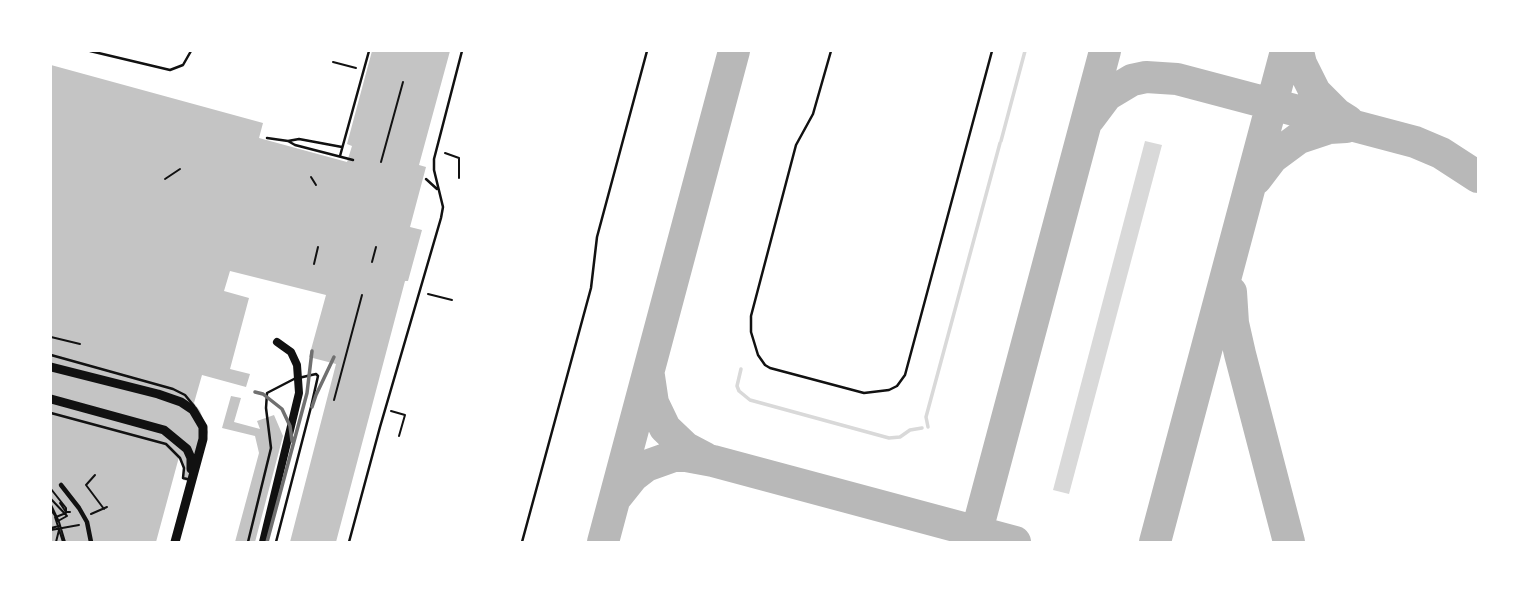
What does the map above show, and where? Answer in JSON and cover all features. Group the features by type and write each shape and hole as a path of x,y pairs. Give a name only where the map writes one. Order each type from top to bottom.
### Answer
{"highway":[{"path":"51,367 159,394 181,402 193,410 203,427 203,439 176,542"},
{"path":"51,399 164,430 187,449 191,458 190,488"}],"main road":[{"path":"263,542 299,393 297,365 290,352 277,342"}],"street":[{"path":"61,485 87,522 91,542"}],"lane":[{"path":"90,51 170,70 183,65 191,51"},
{"path":"340,156 369,51"},
{"path":"349,542 441,218 443,207 434,159 462,51"},
{"path":"522,542 591,288 597,237 647,51"},
{"path":"831,51 817,104 796,145 751,316 751,332 758,355 765,365 854,391 874,393 889,390 902,381 908,366 992,51"},
{"path":"267,138 288,141 299,139 342,147"},
{"path":"288,141 353,160"},
{"path":"426,179 436,187 440,195"},
{"path":"51,355 173,388 185,395 205,421 206,430 195,481 183,478 184,468 180,458 166,444 51,413"},
{"path":"248,542 271,448 267,393 294,379 312,374 318,376 276,542"}],"path":[{"path":"333,62 355,68"},
{"path":"381,162 403,82"},
{"path":"446,154 459,158 459,178"},
{"path":"165,179 180,169"},
{"path":"311,177 316,185"},
{"path":"314,264 318,247"},
{"path":"372,262 376,247"},
{"path":"426,294 452,300"},
{"path":"334,400 362,295"},
{"path":"51,337 63,340"},
{"path":"51,337 80,344"},
{"path":"380,408 405,415 399,436"},
{"path":"92,514 105,508 86,485 95,475"},
{"path":"51,490 65,508 66,513 58,522"},
{"path":"58,499 66,514"},
{"path":"51,508 66,514 77,512"},
{"path":"51,508 64,542"},
{"path":"51,508 64,542"},
{"path":"51,508 64,542"},
{"path":"51,508 59,522 64,542"},
{"path":"51,529 66,514"},
{"path":"51,521 61,523 56,542"},
{"path":"51,529 87,522"}],"shaded area":[{"path":"1145,141 1162,145 1069,494 1053,490"}],"building":[{"path":"372,51 450,51 419,165 426,167 410,227 422,230 408,281 405,281 336,542 290,542 336,364 309,357 326,295 230,271 224,291 249,298 230,369 250,374 246,387 202,375 194,403 208,432 194,482 183,480 184,469 179,457 156,542 51,542 51,65 263,123 259,138 347,162 352,146 347,144"},
{"path":"231,396 241,398 234,422 260,429 257,421 274,415 283,436 255,542 235,542 259,453 255,436 222,428"}],"waterway":[{"path":"1001,141 1025,51"},
{"path":"928,427 926,417 1000,143"},
{"path":"741,369 737,386 750,400 889,438 900,437 910,430 922,428"}],"taxiway":[{"path":"603,542 734,51"},
{"path":"974,542 1105,51"},
{"path":"1155,542 1286,51"},
{"path":"1298,51 1301,64 1315,92 1348,121"},
{"path":"1089,119 1107,95 1132,80 1146,77 1177,79 1415,142 1441,153 1478,177"},
{"path":"1256,179 1272,158 1299,138 1329,128 1346,127"},
{"path":"1231,292 1233,323 1240,354 1289,542"},
{"path":"649,376 653,403 665,428 686,448 705,458"},
{"path":"617,496 633,476 646,466 674,456 686,456 1015,542"}],"railway":[{"path":"267,542 307,393 312,351"},
{"path":"312,407 334,357"},
{"path":"255,392 263,394 282,409 290,426 292,441"}]}
